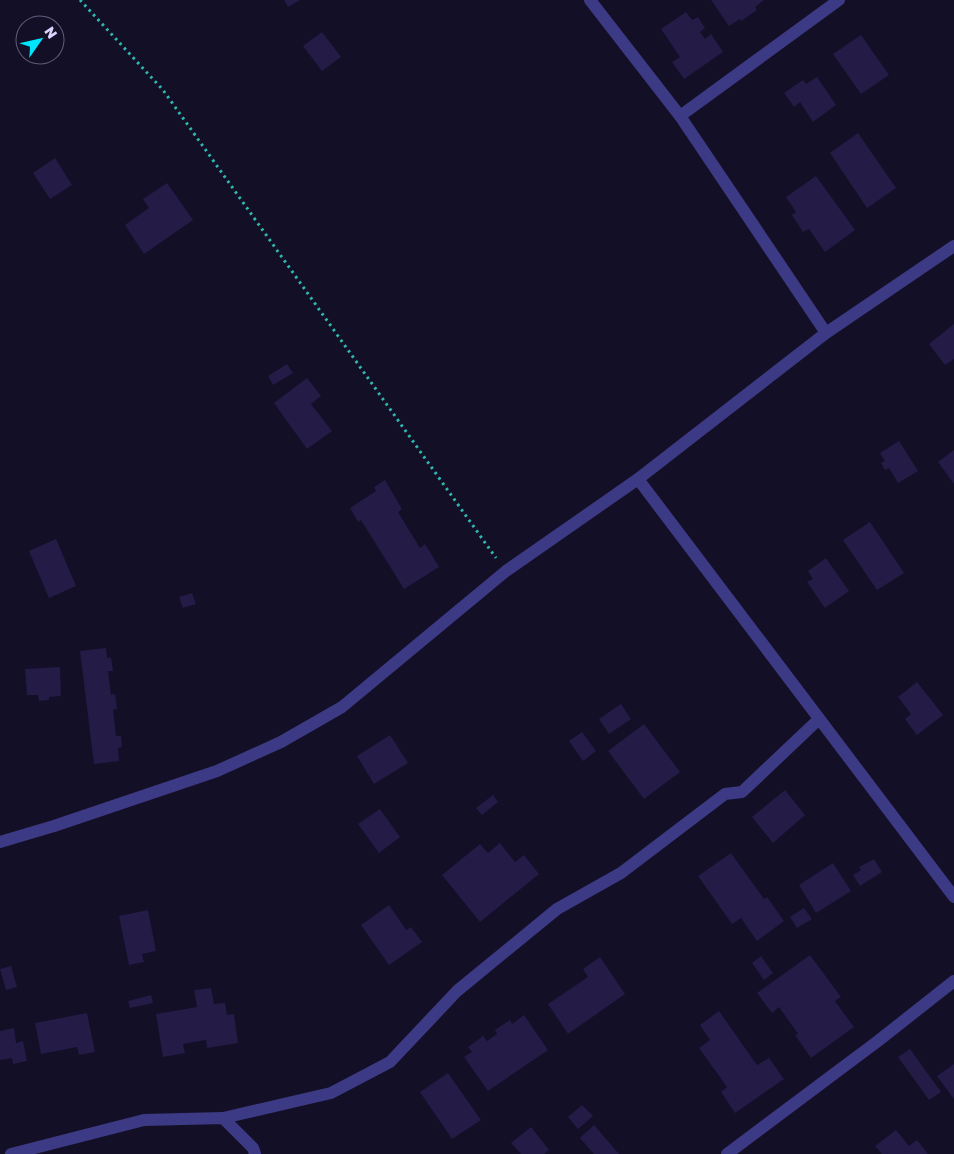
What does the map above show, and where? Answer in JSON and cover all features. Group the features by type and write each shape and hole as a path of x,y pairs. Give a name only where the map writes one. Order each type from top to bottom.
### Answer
{"street":[{"path":"590,0 680,116 826,333"},
{"path":"680,116 839,0"},
{"path":"0,842 54,826 217,771 281,742 342,707 506,571 638,479 826,333 954,246"},
{"path":"638,479 954,896"},
{"path":"11,1154 144,1120 223,1118 331,1093 390,1062 457,992 557,909 621,873 725,794 742,792 819,718"},
{"path":"726,1154 954,982"},
{"path":"223,1118 252,1148 255,1154"}],"path":[{"path":"80,0 163,90 506,571"}],"building":[{"path":"284,0 300,0 288,7"},
{"path":"711,0 764,0 755,7 757,10 741,21 740,19 729,26"},
{"path":"686,12 692,20 698,17 705,28 700,32 705,39 711,34 723,52 684,79 672,62 680,57 661,29"},
{"path":"322,32 341,57 322,71 303,46"},
{"path":"861,35 889,75 861,94 833,54"},
{"path":"817,77 836,105 813,122 800,102 794,107 784,93 803,80 806,84"},
{"path":"858,133 896,188 867,208 830,153"},
{"path":"55,158 72,185 50,199 33,173"},
{"path":"816,176 855,230 825,252 809,229 803,232 792,215 796,212 786,197"},
{"path":"167,183 193,220 144,254 125,225 149,208 143,199"},
{"path":"954,324 954,359 945,365 929,344"},
{"path":"287,364 293,373 273,385 268,376"},
{"path":"307,378 321,396 311,404 332,431 307,449 274,403"},
{"path":"899,441 918,471 898,483 889,468 885,470 881,463 885,461 880,453"},
{"path":"954,450 954,484 938,462"},
{"path":"385,480 402,509 398,512 420,548 425,544 439,567 404,589 361,520 358,522 350,508 376,491 374,487"},
{"path":"870,522 904,573 877,590 843,540"},
{"path":"56,539 76,586 49,598 29,551"},
{"path":"826,558 849,591 825,608 807,582 813,579 808,571"},
{"path":"192,593 196,604 183,608 179,597"},
{"path":"106,648 107,658 111,657 113,671 108,671 111,695 115,694 117,709 113,710 116,736 121,736 122,747 118,748 119,761 94,764 80,651"},
{"path":"60,667 61,696 49,697 49,700 39,701 38,695 27,695 25,669"},
{"path":"917,682 943,715 917,735 905,719 911,714 898,697"},
{"path":"621,704 631,719 609,734 599,719"},
{"path":"644,724 680,772 644,799 608,751"},
{"path":"582,732 596,751 583,761 569,741"},
{"path":"390,735 408,763 374,784 357,756"},
{"path":"785,790 805,815 773,843 752,817"},
{"path":"493,795 498,802 482,815 476,808"},
{"path":"380,809 400,837 379,853 358,824"},
{"path":"500,843 515,862 524,855 539,874 480,922 442,875 480,844 488,853"},
{"path":"731,853 764,899 767,897 784,921 757,941 741,918 732,924 698,876"},
{"path":"874,859 882,872 860,886 853,875 861,870 859,867"},
{"path":"833,863 851,891 816,913 799,885"},
{"path":"389,905 406,930 411,927 422,942 389,965 361,925"},
{"path":"804,908 812,919 797,928 790,917"},
{"path":"148,910 156,951 142,954 144,962 129,965 119,916"},
{"path":"810,955 841,997 835,1001 854,1027 811,1058 795,1035 798,1034 779,1007 772,1013 757,993"},
{"path":"761,956 773,973 764,980 752,963"},
{"path":"600,957 625,994 568,1034 548,1004 588,977 583,969"},
{"path":"11,966 17,987 6,990 0,969"},
{"path":"211,988 214,1004 225,1003 227,1015 234,1014 238,1043 207,1048 206,1040 183,1044 185,1053 163,1057 156,1014 197,1007 194,990"},
{"path":"151,995 153,1003 130,1008 128,1001"},
{"path":"719,1011 757,1065 769,1058 784,1079 735,1113 721,1092 727,1087 699,1048 710,1040 700,1025"},
{"path":"87,1013 95,1052 79,1055 77,1047 41,1054 35,1023"},
{"path":"524,1015 548,1050 488,1091 464,1057 472,1052 468,1047 483,1036 487,1041 497,1034 495,1030 510,1020 512,1024"},
{"path":"14,1028 16,1043 23,1041 27,1061 13,1064 12,1058 0,1060 0,1031"},
{"path":"910,1049 941,1092 929,1100 898,1057"},
{"path":"954,1064 954,1099 937,1076"},
{"path":"448,1073 481,1120 452,1139 420,1092"},
{"path":"582,1105 593,1116 578,1129 568,1117"},
{"path":"594,1125 619,1154 594,1154 580,1138"},
{"path":"531,1127 549,1150 544,1154 521,1154 511,1143"},
{"path":"896,1130 909,1146 917,1140 928,1154 882,1154 875,1146"}]}
